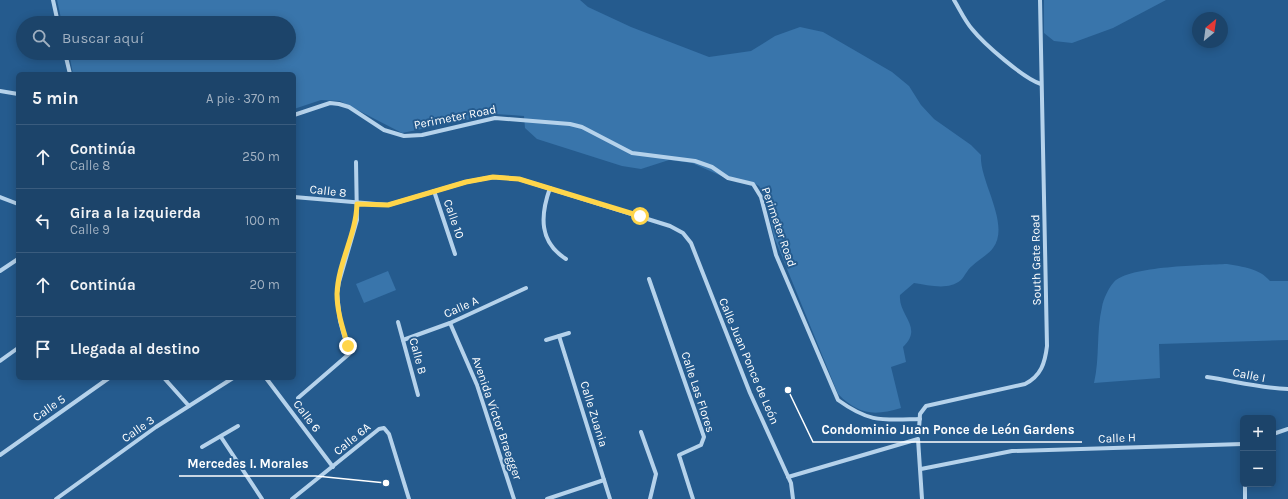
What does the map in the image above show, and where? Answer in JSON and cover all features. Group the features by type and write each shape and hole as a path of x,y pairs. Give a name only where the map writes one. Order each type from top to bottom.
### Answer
{"street":[{"path":"53,0 56,16"},
{"path":"954,0 977,36 1034,82 1041,84"},
{"name":"South Gate Road","path":"920,419 922,408 926,406 1025,384 1038,376 1043,367 1047,346 1040,0"},
{"path":"67,60 70,72"},
{"path":"0,91 16,94"},
{"name":"Perimeter Road","path":"296,114 330,104 339,104 349,107 384,130 404,136 422,135 495,118 570,124 582,127 632,152 695,161 712,167 728,178 753,184 761,196 776,255 838,400 855,412 876,420 920,419"},
{"path":"298,398 349,354 337,305 338,282 356,220 356,162"},
{"name":"Calle 8","path":"296,197 357,204 388,205 434,191 493,177 519,179 670,226 683,233"},
{"path":"550,188 543,207 543,225 550,243 556,253 566,259"},
{"name":"Calle 10","path":"434,191 455,254"},
{"path":"0,197 16,203"},
{"name":"Calle Juan Ponce de León","path":"683,233 691,243 750,393 788,477 793,499"},
{"path":"0,271 16,260"},
{"name":"Calle Las Flores","path":"649,279 704,437 701,445 679,455 693,499"},
{"name":"Calle A","path":"403,340 450,323 526,288"},
{"name":"Calle B","path":"398,322 418,395"},
{"name":"Avenida Víctor Braegger","path":"450,323 477,385 514,499"},
{"path":"546,340 569,333"},
{"name":"Calle Zuania","path":"559,336 610,499"},
{"path":"0,361 16,349"},
{"name":"Calle I","path":"1207,377 1266,389 1288,389"},
{"name":"Calle 5","path":"0,455 106,380"},
{"path":"166,380 189,406"},
{"name":"Calle 3","path":"56,499 156,427 230,380"},
{"name":"Calle 6","path":"268,380 333,467"},
{"path":"919,429 920,419"},
{"path":"202,447 238,426"},
{"name":"Calle 6A","path":"292,499 379,429 384,428 389,434 410,499"},
{"path":"1276,433 1288,429"},
{"path":"641,432 656,474 650,499"},
{"path":"221,437 262,499"},
{"path":"788,477 918,439 922,499"},
{"name":"Calle H","path":"921,469 1012,452 1240,444"},
{"path":"547,499 604,480"},
{"path":"1245,487 1245,499"}],"shaded area":[{"path":"57,0 580,0 588,7 631,27 709,57 751,51 775,36 800,27 823,32 892,72 909,86 921,105 934,119 971,145 981,155 985,177 997,215 998,238 991,251 970,268 961,280 956,283 944,286 932,286 914,283 900,295 900,302 911,327 909,340 903,347 906,362 891,367 901,408 875,413 867,412 853,406 838,394 774,237 765,195 759,186 752,182 726,178 692,163 669,160 641,169 622,166 537,139 525,128 524,116 496,114 402,133 340,101 321,100 296,108 296,72 73,72 70,60 296,60 296,16 60,16"},
{"path":"1044,0 1166,0 1113,28 1072,43 1054,41 1044,33"},
{"path":"1227,264 1245,267 1256,271 1261,273 1270,281 1288,281 1288,340 1159,344 1160,378 1094,383 1097,364 1100,316 1106,294 1114,282 1122,277 1134,273 1168,267"},
{"path":"388,271 396,290 364,303 356,284"}],"place":[{"name":"Condominio Juan Ponce de León Gardens","path":"788,390"},
{"name":"Mercedes I. Morales","path":"386,483"}],"route":[{"path":"348,346 340,321 337,305 337,293 338,282 356,220 357,204 388,205 466,182 505,176 640,216"}]}
